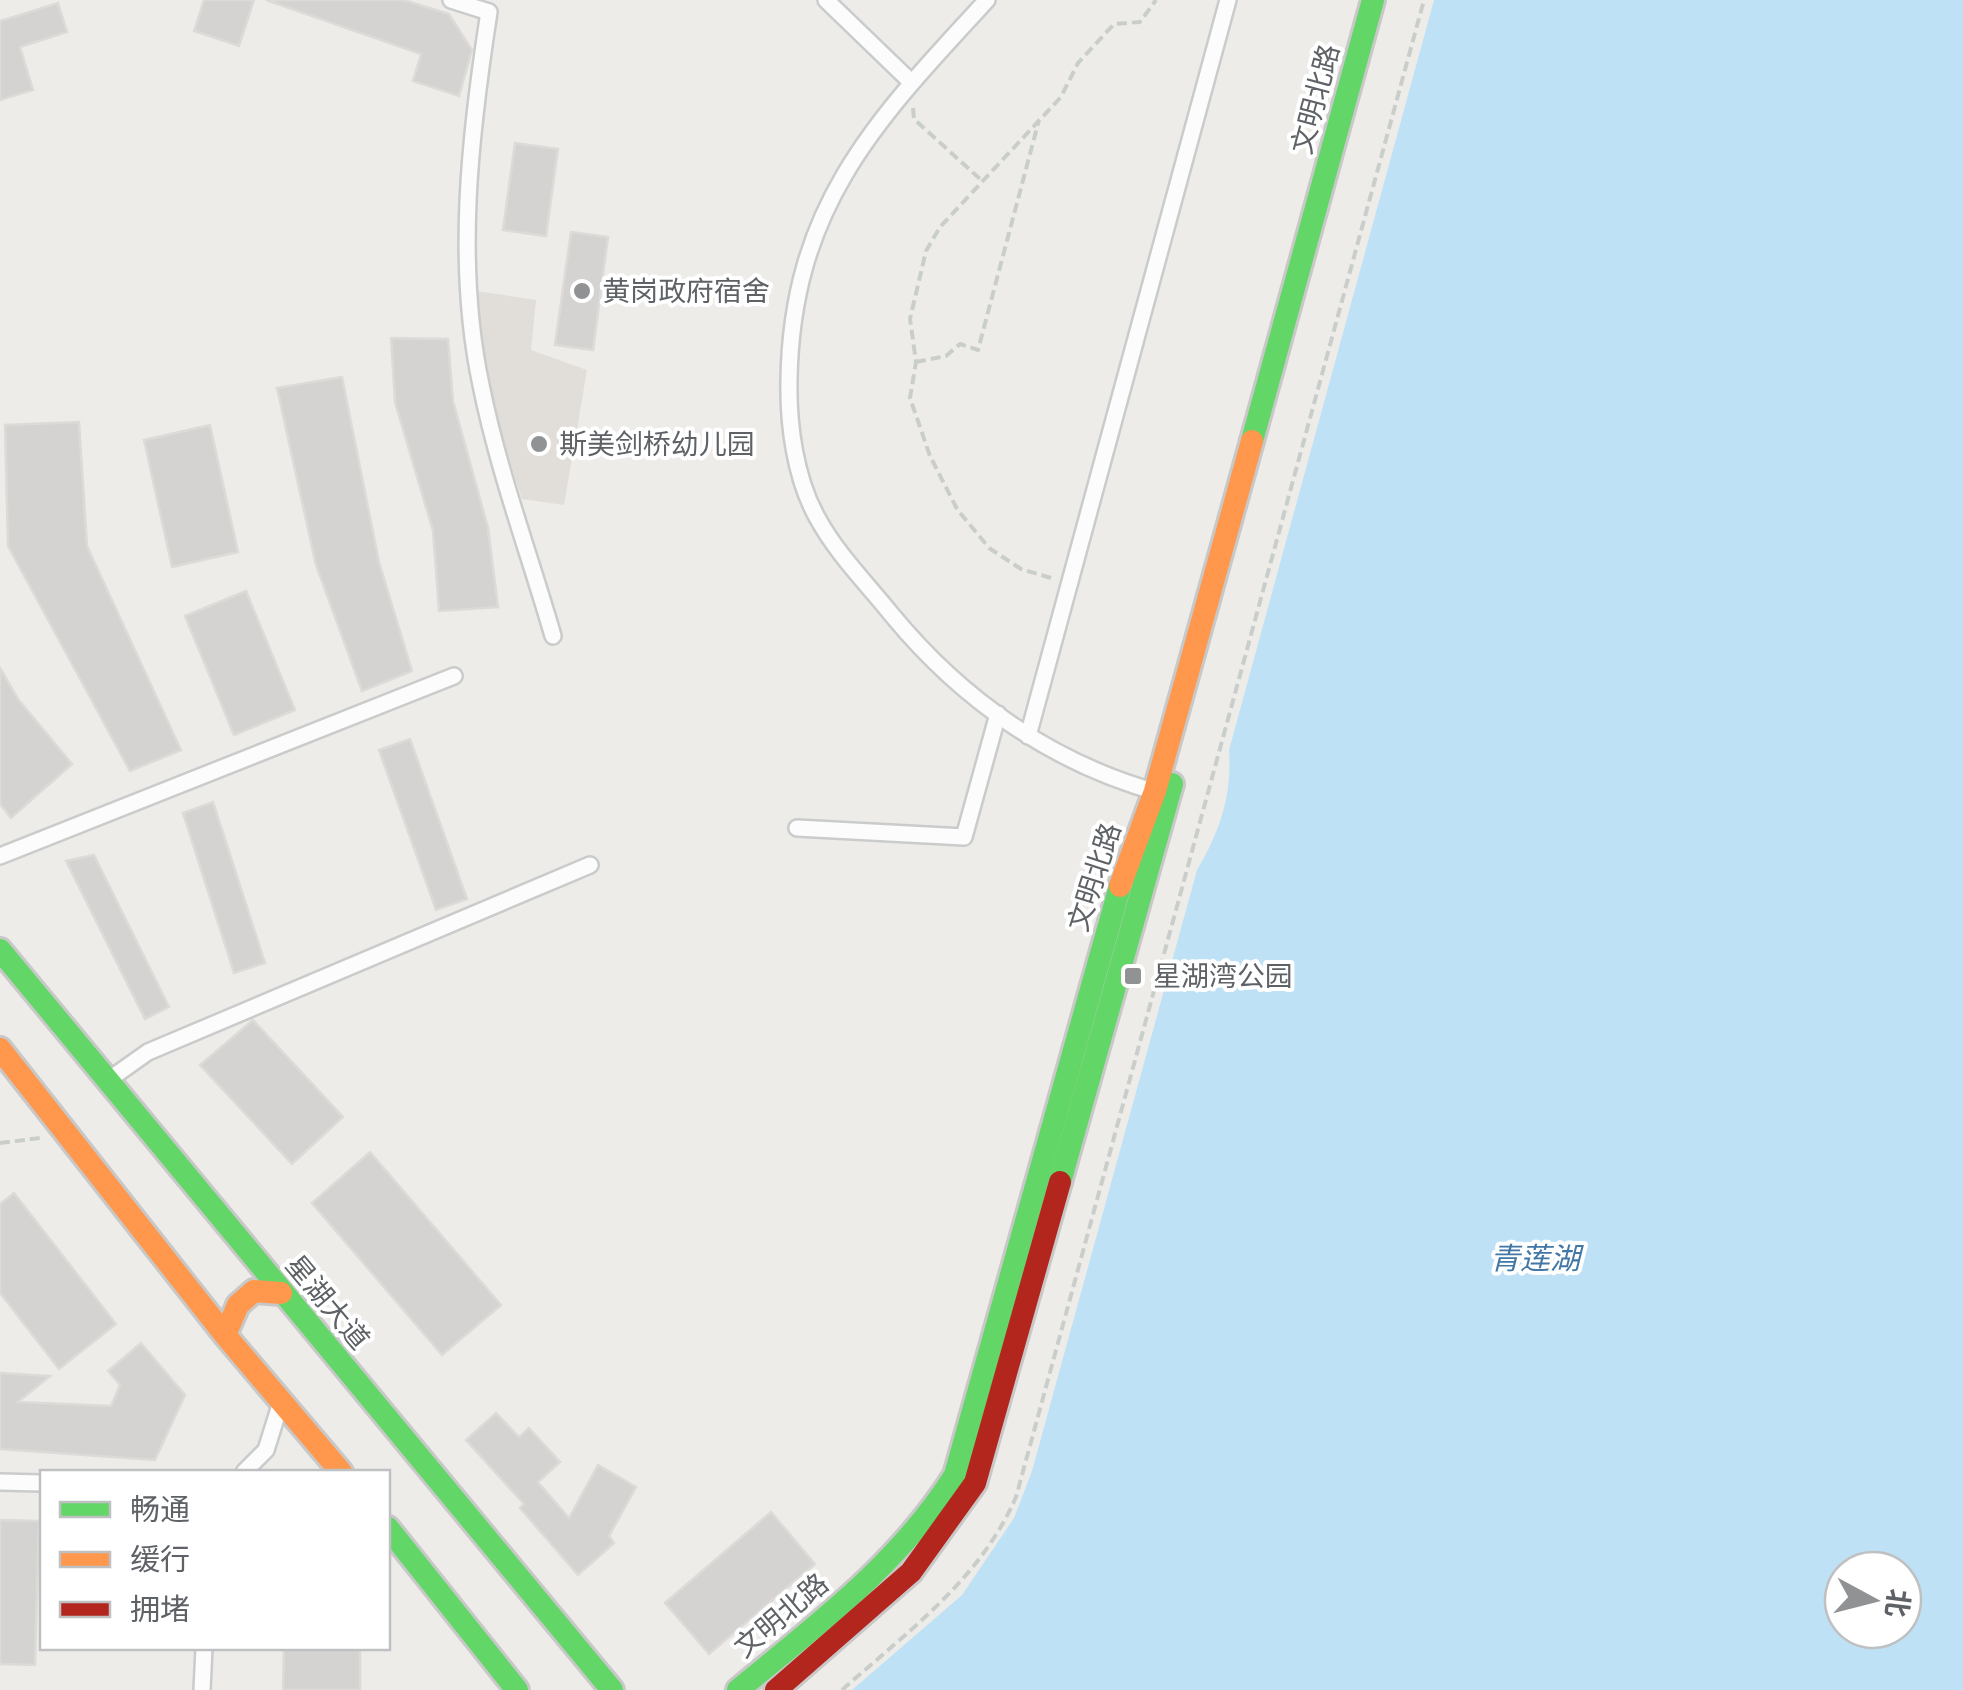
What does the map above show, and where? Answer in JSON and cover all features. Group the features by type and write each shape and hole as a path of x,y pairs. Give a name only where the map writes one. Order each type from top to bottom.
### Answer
{"street":[{"path":"451,0 493,6 469,137 470,310 481,386 553,636"},
{"path":"826,0 911,82"},
{"path":"986,0 872,128 830,195 804,262 790,327 788,399 796,458 817,519 863,580 950,679 1028,736 1081,768 1162,793"},
{"path":"1028,736 1228,0"},
{"name":"文明北路","path":"776,1690 915,1570 950,1530 975,1482 1373,0"},
{"name":"文明北路","path":"738,1690 900,1555 932,1518 955,1475 1124,871 1162,793 1387,0"},
{"path":"0,856 454,676"},
{"path":"797,828 964,837 998,714"},
{"path":"107,1081 148,1052 590,865"},
{"name":"星湖大道","path":"0,950 612,1690"},
{"path":"0,1049 225,1335 338,1470"},
{"path":"225,1335 238,1305 254,1291 281,1293"},
{"path":"246,1470 266,1450 281,1402"},
{"path":"0,1482 40,1483"},
{"path":"390,1532 517,1690"},
{"path":"202,1690 204,1650"}],"path":[{"path":"1070,584 1021,569 989,548 957,509 930,456 910,398 916,362 910,318 926,251 980,179 1061,97 1078,63 1114,24 1140,22 1156,0"},
{"path":"842,1690 969,1575 1002,1529 1021,1481 1424,0"},
{"path":"911,82 914,120 980,179"},
{"path":"916,362 946,356 960,344 978,350 1040,119"},
{"path":"0,1143 70,1135"}],"shaded area":[{"name":"斯美剑桥幼儿园","path":"476,291 536,300 531,350 587,370 564,505 522,499 486,389"}],"water":[{"name":"青莲湖","path":"1434,0 1963,0 1963,1690 852,1690 962,1595 1014,1518 1032,1471 1197,870 1223,813 1229,750"}],"building":[{"path":"204,0 254,0 239,46 194,31"},
{"path":"266,0 404,0 449,14 472,50 459,96 413,81 421,54"},
{"path":"58,3 67,32 20,47 33,90 0,100 0,21"},
{"path":"515,143 558,149 546,236 503,230"},
{"name":"黄岗政府宿舍","path":"571,232 608,237 593,350 555,345"},
{"path":"391,338 448,339 453,401 488,528 498,607 439,611 433,531 395,402"},
{"path":"342,377 379,562 412,671 362,691 316,565 277,388"},
{"path":"79,422 87,546 181,750 130,771 8,546 5,425"},
{"path":"210,425 238,552 172,567 144,440"},
{"path":"246,591 295,710 234,735 185,616"},
{"path":"0,668 18,699 72,764 11,818 0,804"},
{"path":"410,739 467,899 436,910 379,750"},
{"path":"213,802 265,963 234,973 183,813"},
{"path":"94,855 169,1007 145,1019 66,861"},
{"path":"253,1020 343,1117 292,1164 200,1065"},
{"path":"370,1152 501,1305 442,1355 312,1203"},
{"path":"14,1193 116,1324 59,1369 0,1293 0,1204"},
{"path":"141,1343 185,1395 155,1460 0,1449 0,1373 50,1376 18,1402 111,1406 120,1385 108,1371"},
{"path":"496,1413 519,1437 529,1428 560,1462 538,1482 569,1518 598,1465 636,1487 609,1536 614,1543 578,1575 520,1508 524,1504 466,1440"},
{"path":"771,1512 815,1564 709,1654 665,1603"},
{"path":"0,1520 39,1521 35,1665 0,1664"},
{"path":"284,1650 360,1650 360,1690 283,1690"}],"traffic: fast":[{"path":"1252,441 1373,0"},
{"path":"1060,1182 1172,784"},
{"path":"738,1690 883,1565 955,1475 1120,886"},
{"path":"0,950 612,1690"},
{"path":"390,1531 517,1690"}],"traffic: slow":[{"path":"1120,886 1155,791 1252,441"},
{"path":"0,1049 225,1335 339,1470"},
{"path":"225,1335 238,1305 254,1291 281,1293"}],"traffic: jam":[{"path":"776,1690 911,1572 975,1483 1060,1182"}],"place":[{"name":"黄岗政府宿舍","path":"582,291"},
{"name":"斯美剑桥幼儿园","path":"539,444"},
{"name":"星湖湾公园","path":"1133,976"}]}
